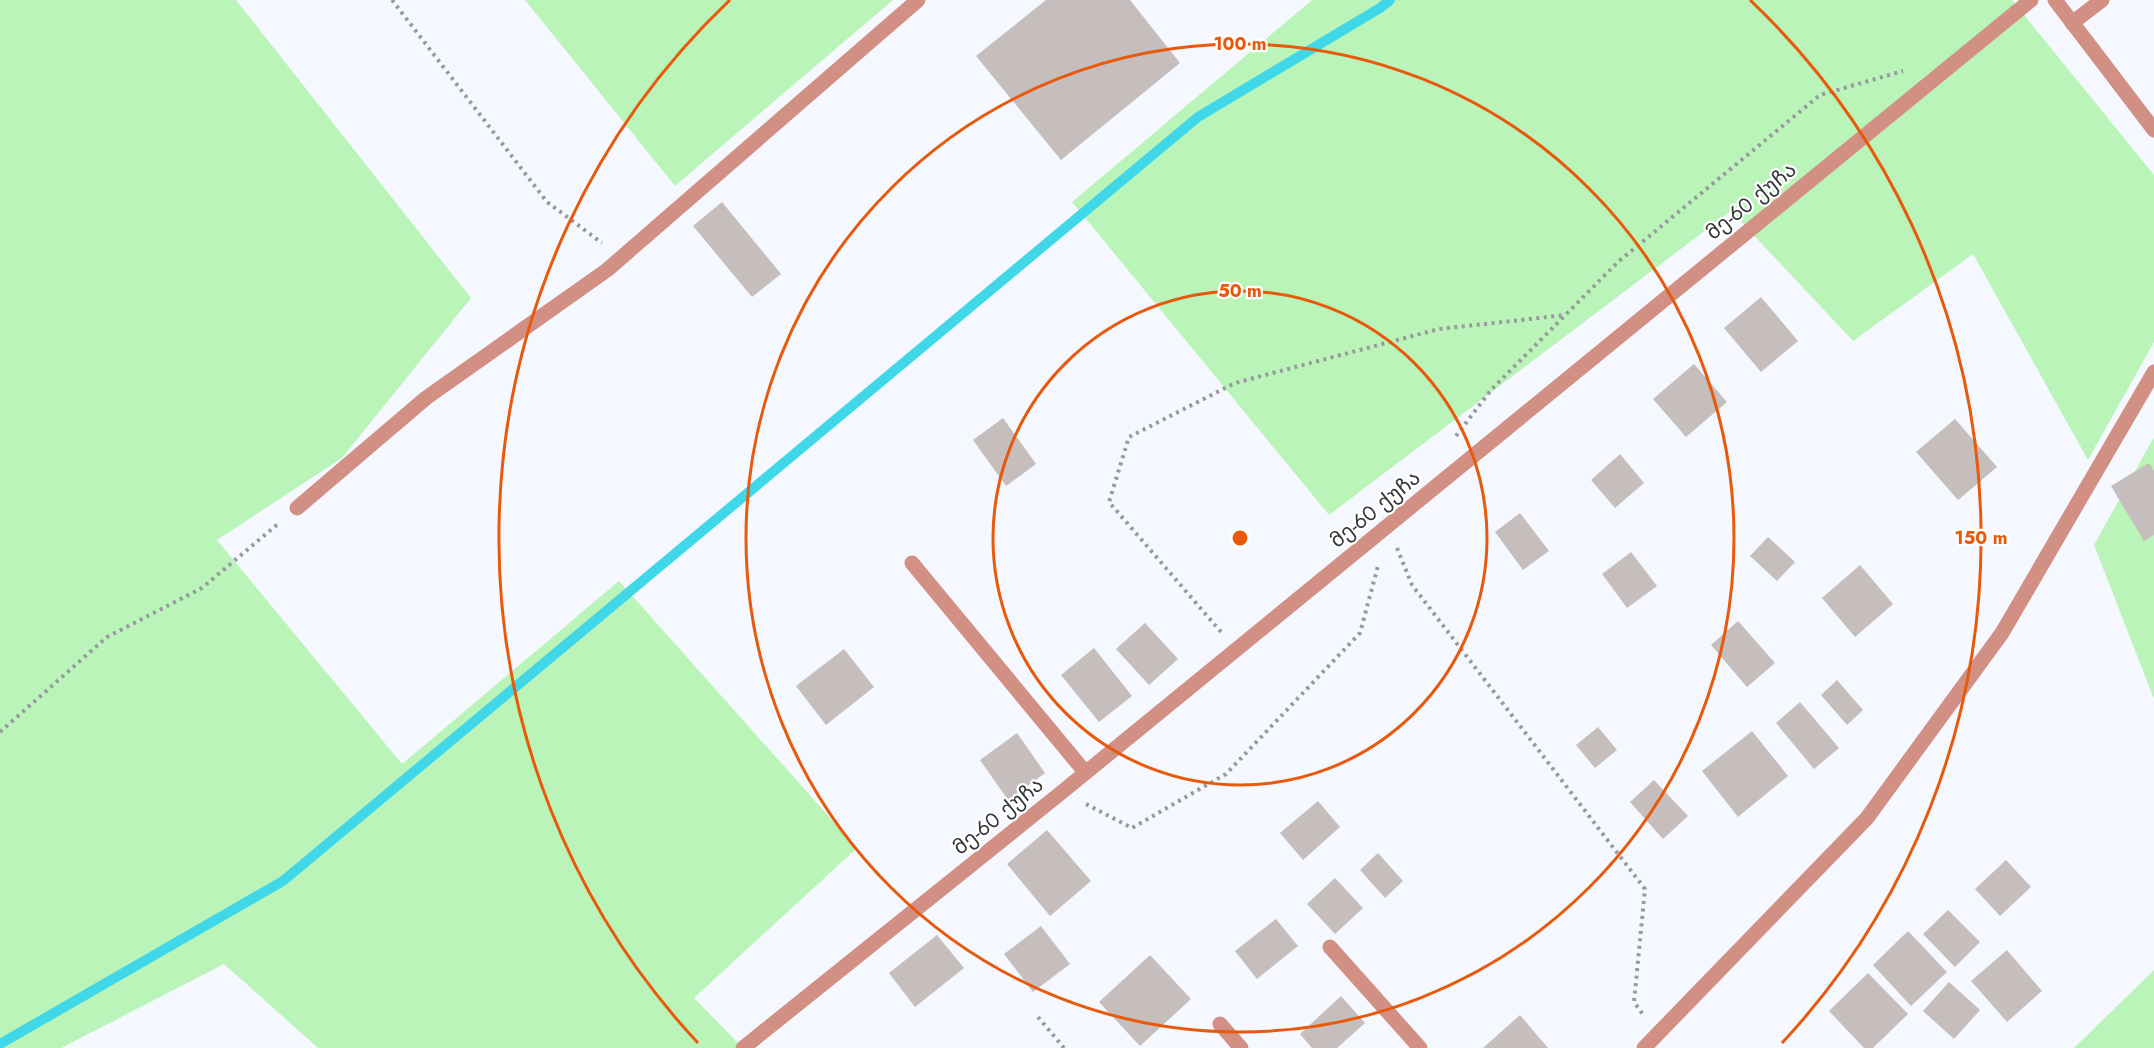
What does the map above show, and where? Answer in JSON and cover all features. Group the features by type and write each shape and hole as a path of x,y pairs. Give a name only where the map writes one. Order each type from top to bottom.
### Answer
{"street":[{"path":"297,508 426,398 621,258 918,0"},
{"name":"მე-60 ქუჩა","path":"743,1048 1062,792 2031,0"},
{"path":"2055,0 2149,115 2154,130"},
{"path":"2073,23 2102,0"},
{"path":"1644,1048 1867,818 2002,633 2154,372"},
{"path":"912,563 1085,772"},
{"path":"1330,947 1420,1048"},
{"path":"1220,1024 1241,1048"}],"path":[{"path":"392,0 547,202 621,258"},
{"path":"1450,444 1491,390 1618,262 1820,95 1910,70"},
{"path":"1236,649 1109,502 1129,437 1235,383 1439,329 1567,314"},
{"path":"0,732 107,637 202,588 297,508"},
{"path":"1062,792 1132,828 1226,774 1360,633 1388,525"},
{"path":"1388,525 1412,585 1645,889 1634,1002 1658,1035"},
{"path":"1038,1017 1064,1048"}],"green space":[{"path":"0,0 236,0 471,298 342,458 217,540 402,764 619,581 857,848 694,998 743,1048 318,1048 224,964 61,1048 0,1048"},
{"path":"525,0 893,0 675,186"},
{"path":"1312,0 2012,0 2154,175 2154,342 2088,460 1973,254 1853,341 1731,211 1329,515 1072,202"},
{"path":"2154,437 2154,699 2094,545"},
{"path":"2154,970 2154,1048 2074,1048"}],"building":[{"path":"1046,0 1130,0 1180,63 1061,160 976,56"},
{"path":"722,202 781,274 752,297 693,226"},
{"path":"1761,297 1798,341 1761,372 1724,328"},
{"path":"1694,364 1727,402 1686,437 1653,399"},
{"path":"1003,418 1036,464 1006,486 973,440"},
{"path":"1955,419 1997,467 1958,500 1916,452"},
{"path":"1620,454 1644,483 1615,508 1591,480"},
{"path":"2149,463 2154,471 2154,535 2144,541 2111,486"},
{"path":"1520,513 1549,551 1523,570 1495,532"},
{"path":"1768,537 1795,562 1777,581 1750,556"},
{"path":"1631,552 1657,586 1627,608 1602,574"},
{"path":"1860,565 1893,604 1855,637 1822,598"},
{"path":"1738,621 1775,663 1747,687 1711,645"},
{"path":"1145,623 1178,659 1149,685 1116,649"},
{"path":"1094,648 1132,696 1099,722 1061,675"},
{"path":"844,649 874,687 826,725 796,686"},
{"path":"1837,680 1863,710 1847,725 1821,695"},
{"path":"1800,702 1839,748 1814,769 1776,723"},
{"path":"1598,727 1617,750 1595,768 1576,745"},
{"path":"1752,731 1788,776 1738,817 1702,771"},
{"path":"1017,733 1045,773 1008,800 980,760"},
{"path":"1654,780 1688,816 1663,839 1630,802"},
{"path":"1318,801 1340,827 1303,860 1280,833"},
{"path":"1047,830 1091,881 1050,916 1007,864"},
{"path":"1378,853 1403,881 1385,898 1360,870"},
{"path":"2006,860 2031,887 2000,916 1975,889"},
{"path":"1335,878 1363,908 1335,934 1307,904"},
{"path":"1948,910 1980,942 1955,967 1923,934"},
{"path":"1276,919 1298,946 1257,979 1235,951"},
{"path":"1041,926 1070,964 1033,992 1004,954"},
{"path":"1908,931 1947,972 1911,1006 1873,965"},
{"path":"937,935 964,968 915,1007 889,973"},
{"path":"2007,950 2042,991 2007,1022 1971,981"},
{"path":"1150,955 1191,999 1140,1046 1099,1002"},
{"path":"1868,973 1908,1014 1873,1048 1864,1048 1829,1011"},
{"path":"1949,982 1980,1010 1954,1039 1923,1011"},
{"path":"1341,996 1365,1023 1337,1048 1312,1048 1300,1034"},
{"path":"1520,1015 1548,1048 1483,1048"}],"waterway":[{"path":"0,1044 283,881 1198,117 1390,0"}]}
